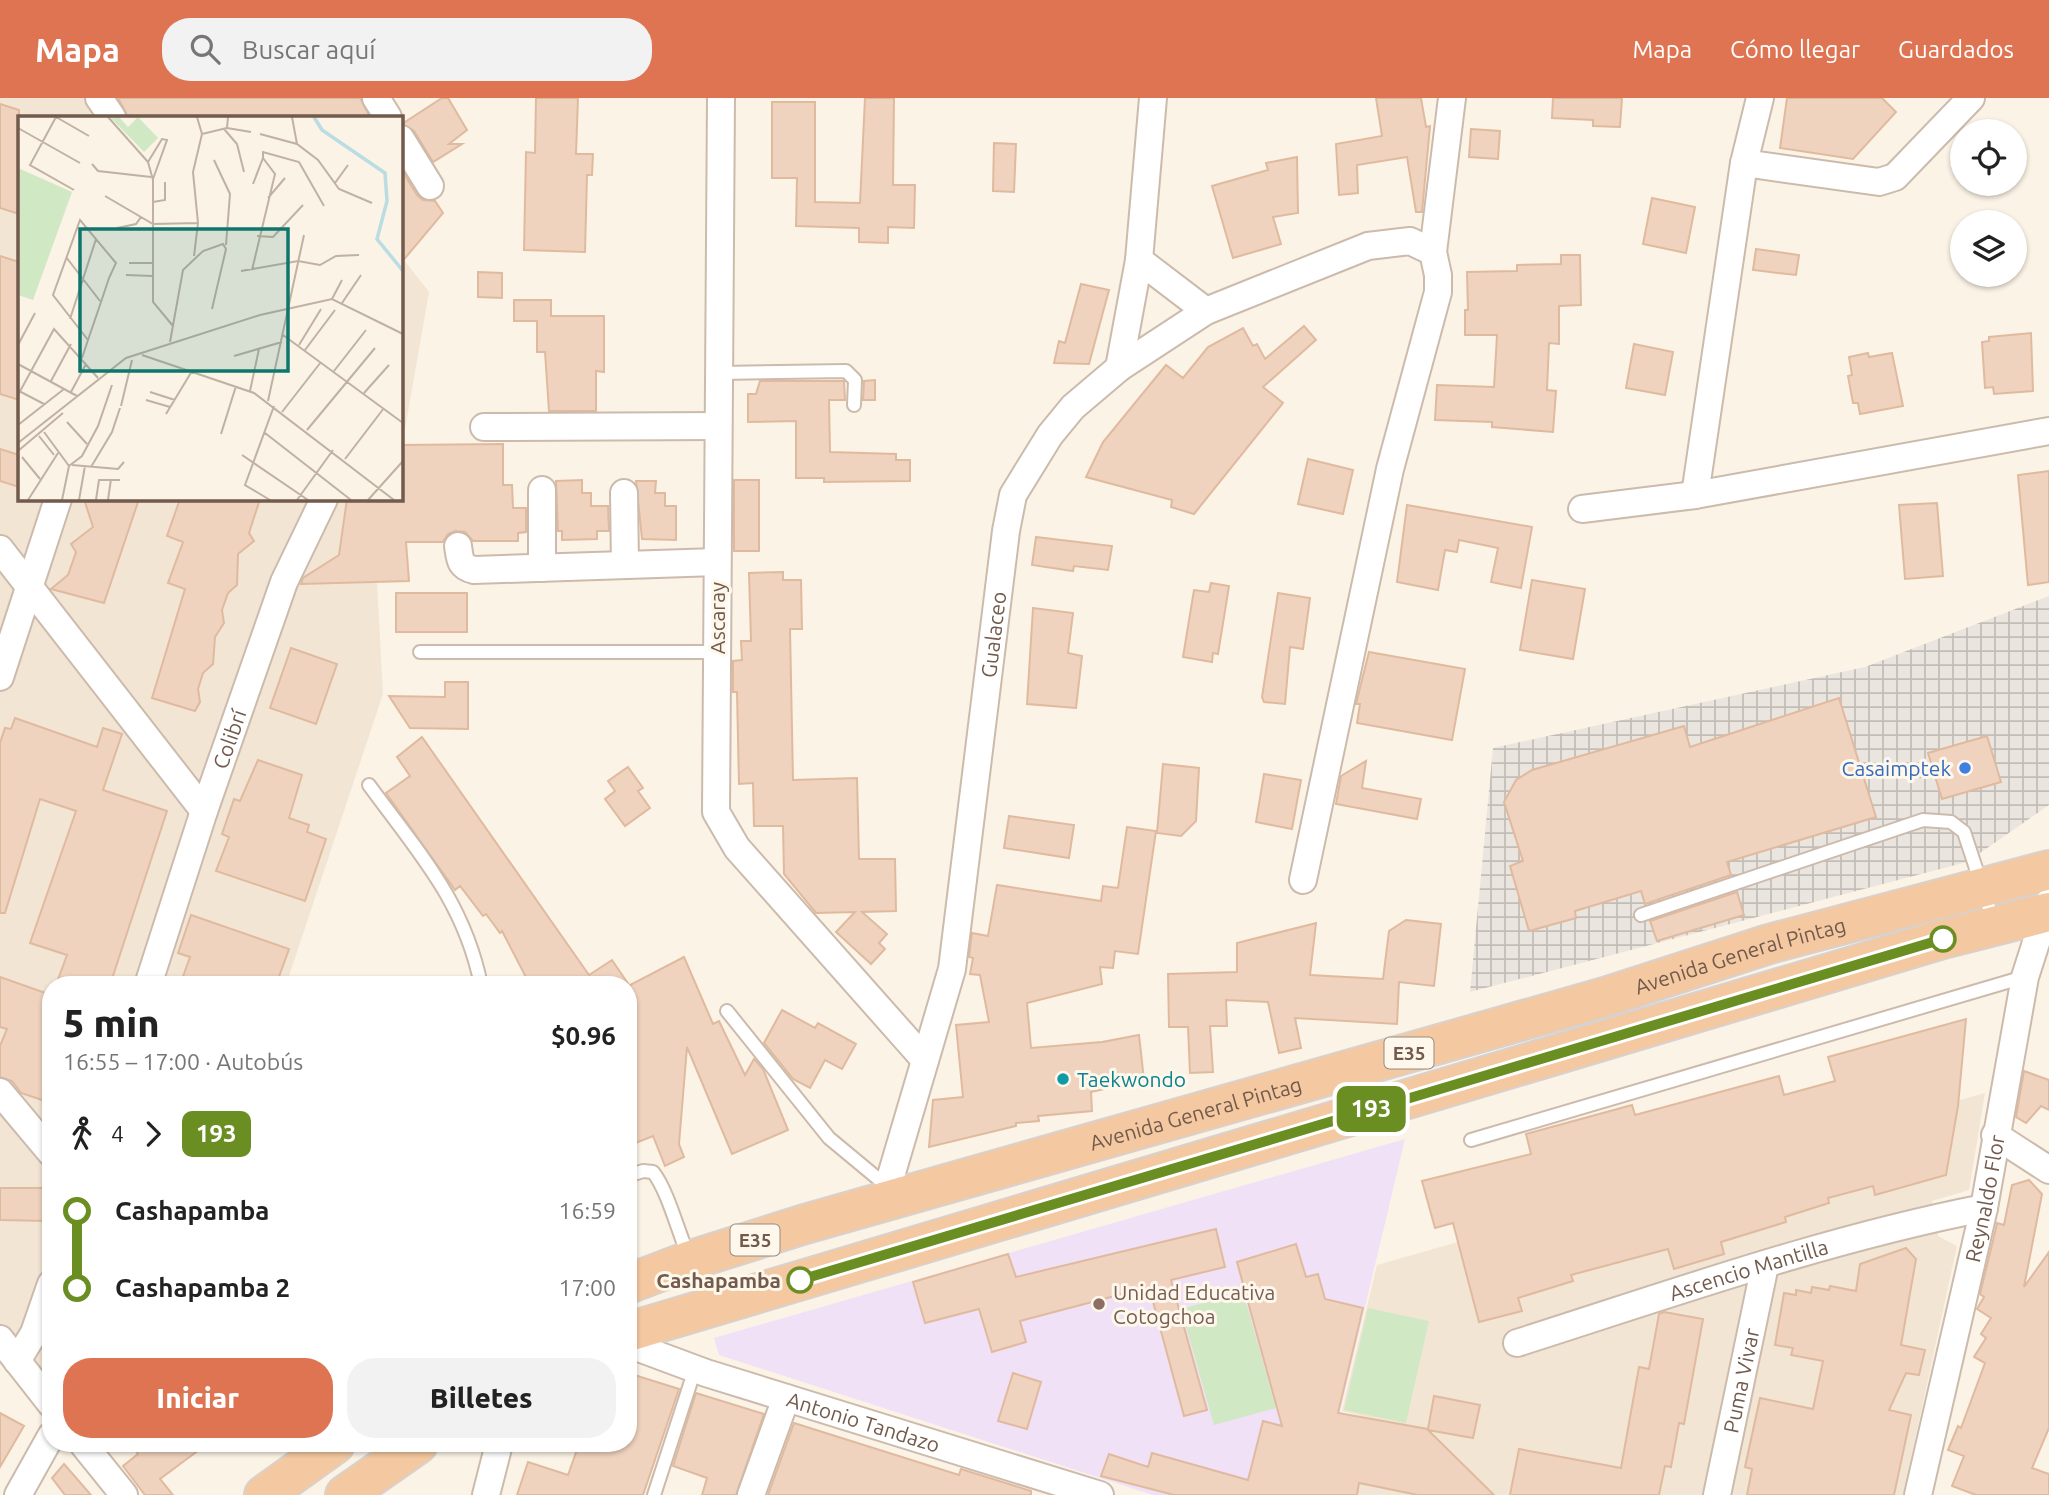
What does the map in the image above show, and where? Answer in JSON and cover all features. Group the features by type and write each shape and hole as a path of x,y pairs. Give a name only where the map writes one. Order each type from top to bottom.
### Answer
{"highway":[{"name":"Avenida General Pintag","path":"637,1281 886,1195 1592,1000 1769,944 2049,870"},
{"name":"Avenida General Pintag","path":"637,1329 2048,909"},
{"path":"264,1495 315,1452"},
{"path":"345,1495 407,1452"}],"street":[{"path":"99,98 111,116"},
{"path":"376,98 387,116"},
{"name":"Ascaray","path":"721,98 716,812 726,832 807,931 925,1060"},
{"path":"1119,368 1139,260 1153,98"},
{"path":"1303,880 1390,469 1433,318 1438,275 1433,251 1452,98"},
{"path":"1695,495 1744,163 1760,98"},
{"path":"1744,163 1880,182 1895,177 1971,98"},
{"path":"402,141 430,186"},
{"name":"Gualaceo","path":"886,1195 952,969 1006,531 1013,495 1050,435 1073,407 1119,368 1206,310 1368,246 1410,242 1433,251"},
{"path":"1139,260 1206,310"},
{"path":"484,427 718,426"},
{"path":"1583,509 1695,495 2049,431"},
{"path":"542,490 542,568"},
{"path":"624,493 625,565"},
{"path":"0,677 58,500"},
{"name":"Colibrí","path":"151,976 204,810 284,582 324,500"},
{"path":"458,547 460,562 465,568 717,562"},
{"path":"0,549 204,810"},
{"name":"Reynaldo Flor","path":"1918,1495 1984,1208 2025,977 2048,909"},
{"path":"0,1092 42,1142"},
{"path":"1995,1135 2049,1170"},
{"name":"Ascencio Mantilla","path":"1517,1343 1765,1265 1939,1217 1984,1208"},
{"name":"Puma Vivar","path":"1717,1495 1765,1265"},
{"path":"17,1361 34,1333 42,1310"},
{"path":"0,1339 42,1393"},
{"name":"Antonio Tandazo","path":"637,1347 695,1369 1100,1495"},
{"path":"751,1495 786,1398"},
{"path":"18,1495 42,1452"},
{"path":"89,1452 124,1495"},
{"path":"486,1495 497,1452"}],"lane":[{"path":"719,373 846,371 855,380 854,405"},
{"path":"419,652 717,652"},
{"path":"369,785 436,875 459,914 473,948 479,976"},
{"path":"1642,915 1923,820 1951,822 1964,832 1994,926"},
{"path":"1471,1140 2025,977"},
{"path":"727,1010 829,1138 886,1195"},
{"path":"637,1173 653,1172 662,1183 675,1227 691,1260"},
{"path":"654,1495 695,1369"}],"shaded area":[{"path":"0,98 299,98 311,116 18,116 18,500 392,500 377,583 383,694 289,976 42,976 42,1376 0,1332"},
{"path":"402,257 429,292 402,446"},
{"path":"2049,596 2049,805 1967,862 1470,992 1493,748 1865,667"},
{"path":"1985,1093 1969,1190 1932,1201 1938,1236 1957,1246 1903,1495 1355,1495 1370,1418 1342,1411 1377,1265"},
{"name":"Unidad Educativa Cotogchoa","path":"1405,1139 1340,1412 1368,1419 1353,1495 1153,1495 719,1355 714,1338"}],"green space":[{"path":"1243,1292 1276,1408 1214,1425 1181,1309"},
{"path":"1368,1308 1429,1321 1406,1423 1344,1410"}],"building":[{"path":"118,98 360,98 369,116 127,116"},
{"path":"442,98 448,98 467,130 449,144 462,144 433,162 414,131 402,124"},
{"path":"536,98 578,98 576,154 593,154 592,175 587,175 585,252 524,250 526,152 535,153"},
{"path":"865,98 894,98 893,185 915,185 914,228 888,227 888,243 859,242 859,228 796,226 797,178 772,178 772,102 815,102 815,202 860,203"},
{"path":"1376,98 1421,98 1426,127 1430,126 1422,212 1416,212 1407,157 1357,165 1358,193 1339,195 1336,144 1382,136"},
{"path":"1553,98 1622,98 1620,127 1593,126 1593,120 1552,118"},
{"path":"1787,98 1882,98 1896,112 1853,159 1780,148"},
{"path":"0,104 19,110 19,116 18,214 0,208"},
{"path":"1471,129 1500,131 1498,159 1469,157"},
{"path":"994,143 1016,144 1014,192 993,191"},
{"path":"1297,157 1298,213 1273,217 1281,244 1233,258 1212,186 1268,170 1266,163"},
{"path":"402,171 417,195 423,200 435,201 443,213 402,262"},
{"path":"1652,198 1695,207 1686,253 1643,244"},
{"path":"1756,249 1799,255 1796,275 1753,270"},
{"path":"1561,255 1580,255 1581,305 1559,306 1559,344 1549,343 1547,390 1556,391 1553,432 1492,427 1492,422 1435,420 1437,385 1494,387 1497,335 1465,335 1465,310 1468,310 1467,272 1517,271 1517,265 1561,264"},
{"path":"0,256 18,262 18,400 0,394"},
{"path":"478,272 502,273 502,298 478,297"},
{"path":"1081,284 1109,290 1089,364 1054,363 1059,341 1065,343"},
{"path":"514,300 551,300 551,316 604,316 604,372 596,371 596,411 549,411 545,352 537,352 537,321 514,321"},
{"path":"1304,326 1316,340 1263,387 1283,403 1194,514 1171,507 1172,500 1086,477 1103,442 1166,365 1183,378 1208,347 1243,328 1253,346 1257,344 1265,359"},
{"path":"2031,333 2033,391 1994,394 1993,387 1985,388 1982,342 1989,341 1989,337"},
{"path":"1634,344 1673,352 1665,395 1626,388"},
{"path":"1868,353 1869,357 1892,353 1903,406 1860,414 1858,403 1853,403 1848,376 1852,375 1849,357"},
{"path":"875,380 875,400 863,400 864,381"},
{"path":"760,381 844,381 845,400 829,400 830,452 896,454 896,460 910,460 910,481 824,482 824,478 796,478 796,421 748,422 748,394 756,394"},
{"path":"503,444 503,485 512,485 513,508 526,508 526,532 518,533 518,541 473,541 465,532 455,531 448,534 443,542 406,542 409,581 301,584 303,578 339,555 347,500 402,500 402,445"},
{"path":"0,449 18,455 18,487 0,481"},
{"path":"1308,459 1353,470 1343,514 1298,504"},
{"path":"2049,471 2049,582 2028,585 2018,475"},
{"path":"582,480 582,493 591,493 591,506 608,506 609,531 597,531 597,539 562,540 562,531 558,531 556,481"},
{"path":"734,480 759,480 759,551 734,551"},
{"path":"636,481 656,481 655,493 665,493 665,506 676,506 676,540 642,539"},
{"path":"84,500 139,500 104,603 51,589 68,575 76,552 71,544 93,527"},
{"path":"180,500 260,500 249,533 254,541 238,554 237,585 228,593 222,610 224,623 215,637 213,664 203,673 198,689 200,702 195,711 152,698 185,589 168,583 183,542 167,536"},
{"path":"1937,503 1943,576 1905,579 1899,505"},
{"path":"1407,505 1532,527 1521,588 1491,582 1498,548 1459,540 1457,552 1445,550 1438,590 1397,582"},
{"path":"1036,537 1112,546 1108,570 1074,566 1073,571 1032,565"},
{"path":"783,572 783,580 801,580 802,629 790,629 793,780 857,778 859,859 895,859 896,911 862,912 887,934 879,943 885,949 871,964 836,932 855,912 816,913 784,874 783,826 754,826 753,783 739,784 737,692 733,692 733,661 742,660 741,641 751,641 749,573"},
{"path":"1532,580 1585,589 1573,659 1520,650"},
{"path":"1211,583 1229,586 1218,654 1213,653 1212,662 1183,657 1194,590 1209,592"},
{"path":"396,593 467,593 467,632 396,632"},
{"path":"1278,593 1310,598 1303,649 1290,647 1285,704 1264,702 1262,697"},
{"path":"1033,608 1073,613 1068,653 1082,656 1076,708 1027,704"},
{"path":"291,648 337,664 316,724 270,708"},
{"path":"1369,652 1465,669 1452,740 1357,723 1360,704 1356,704"},
{"path":"445,682 468,682 468,729 410,728 389,696 445,697"},
{"path":"1839,698 1876,817 1727,862 1731,875 1645,904 1641,891 1575,911 1576,918 1529,931 1510,866 1523,861 1504,802 1516,780 1532,770 1684,726 1690,747"},
{"path":"15,718 97,747 103,728 122,734 103,790 167,811 113,976 59,976 67,955 30,943 76,811 40,799 5,913 0,913 0,743 5,728 11,729"},
{"name":"Casaimptek","path":"1987,736 2001,782 1942,799 1928,753"},
{"path":"422,737 589,975 612,960 623,976 525,976 502,931 500,933 486,914 483,916 460,886 455,890 386,793 410,776 397,757"},
{"path":"258,760 302,775 289,818 309,825 307,832 326,839 305,901 216,871 229,837 222,834 234,799 240,801"},
{"path":"1366,761 1362,788 1421,799 1417,819 1336,804 1341,776"},
{"path":"1163,764 1199,768 1196,821 1181,836 1157,833"},
{"path":"628,767 643,788 638,791 650,808 625,826 605,799 615,791 608,781"},
{"path":"1264,774 1301,780 1292,829 1256,822"},
{"path":"1009,816 1074,825 1069,858 1004,848"},
{"path":"1127,827 1156,831 1138,954 1115,951 1113,968 1100,967 1102,984 1027,1003 1031,1048 1102,1042 1139,1035 1144,1080 1091,1092 1092,1111 1038,1116 1039,1121 1016,1123 1016,1126 929,1147 933,1100 963,1097 956,1025 989,1022 980,975 970,974 973,958 969,957 972,933 988,936 997,885 1101,901 1103,886 1118,888"},
{"path":"1737,892 1744,915 1657,941 1650,921"},
{"path":"191,915 289,949 279,976 183,976 190,957 178,953"},
{"path":"1406,920 1441,924 1434,986 1399,982 1397,1024 1295,1018 1301,1048 1279,1053 1268,1002 1226,1000 1227,1026 1210,1026 1213,1072 1190,1073 1188,1027 1169,1027 1168,974 1237,972 1237,943 1316,923 1310,975 1383,979 1389,931"},
{"path":"684,957 713,1024 719,1021 745,1075 754,1059 763,1069 788,1130 732,1154 687,1047 679,1144 684,1157 665,1166 653,1136 637,1142 637,981"},
{"path":"0,977 42,992 42,1100 21,1093 12,1081 0,1077 0,1046 7,1029 0,1027"},
{"path":"782,1010 815,1028 818,1023 856,1044 842,1069 825,1060 810,1088 793,1079 764,1043"},
{"path":"1966,1019 1958,1106 1946,1175 1875,1195 1873,1186 1828,1198 1829,1203 1785,1217 1786,1222 1721,1242 1724,1254 1674,1269 1668,1249 1571,1275 1573,1281 1518,1298 1522,1311 1479,1322 1453,1223 1435,1228 1422,1181 1531,1154 1526,1134 1632,1105 1635,1115 1779,1076 1784,1095 1835,1081 1828,1057"},
{"path":"2024,1071 2049,1080 2049,1110 2041,1106 2026,1123 2016,1117"},
{"path":"2029,1180 2042,1194 2024,1287 2049,1252 2049,1428 2032,1468 2049,1474 2049,1495 1976,1495 1952,1486 1964,1456 1948,1450 1958,1426 1961,1428 1985,1363 1974,1357 1986,1338 1981,1334 1991,1318 1977,1309 1984,1297 1980,1294 1997,1223 2004,1225 2012,1185"},
{"path":"0,1188 42,1188 42,1221 0,1220"},
{"path":"1216,1229 1225,1267 1171,1280 1207,1410 1184,1416 1149,1287 1020,1321 1026,1342 992,1352 979,1309 925,1323 913,1282 1008,1254 1016,1277"},
{"path":"1296,1244 1306,1277 1318,1274 1325,1299 1363,1308 1338,1413 1428,1429 1434,1396 1480,1405 1473,1438 1428,1430 1494,1495 1418,1495 1359,1483 1357,1495 1174,1495 1101,1476 1109,1454 1148,1467 1152,1453 1248,1480 1263,1421 1282,1426 1237,1262"},
{"path":"1906,1248 1916,1259 1901,1345 1925,1350 1919,1375 1906,1373 1889,1410 1911,1415 1894,1495 1747,1495 1752,1469 1745,1467 1760,1398 1813,1409 1823,1361 1791,1355 1793,1348 1775,1345 1784,1293 1796,1295 1796,1290 1811,1293 1812,1287 1829,1290 1830,1286 1856,1291 1860,1264"},
{"path":"1664,1312 1703,1319 1684,1424 1679,1423 1671,1467 1665,1466 1659,1495 1510,1495 1519,1449 1621,1468 1639,1367 1649,1369 1659,1314"},
{"path":"1013,1373 1041,1382 1027,1429 998,1421"},
{"path":"637,1376 679,1389 643,1495 517,1495 528,1462 568,1475 576,1452 637,1452"},
{"path":"696,1393 764,1414 736,1495 702,1495 707,1478 673,1466"},
{"path":"0,1413 24,1426 0,1467"},
{"path":"794,1423 959,1475 961,1469 1031,1491 1031,1495 768,1495"},
{"path":"137,1452 196,1452 160,1479 173,1495 145,1495 123,1466 138,1454"},
{"path":"64,1464 91,1495 65,1495 52,1478"}],"bus line":[{"name":"193","path":"800,1280 1943,939"}],"place":[{"name":"Casaimptek","path":"1965,768"},
{"name":"Taekwondo","path":"1063,1079"},
{"name":"Cashapamba","path":"800,1280"},
{"name":"Unidad Educativa Cotogchoa","path":"1099,1304"}]}
